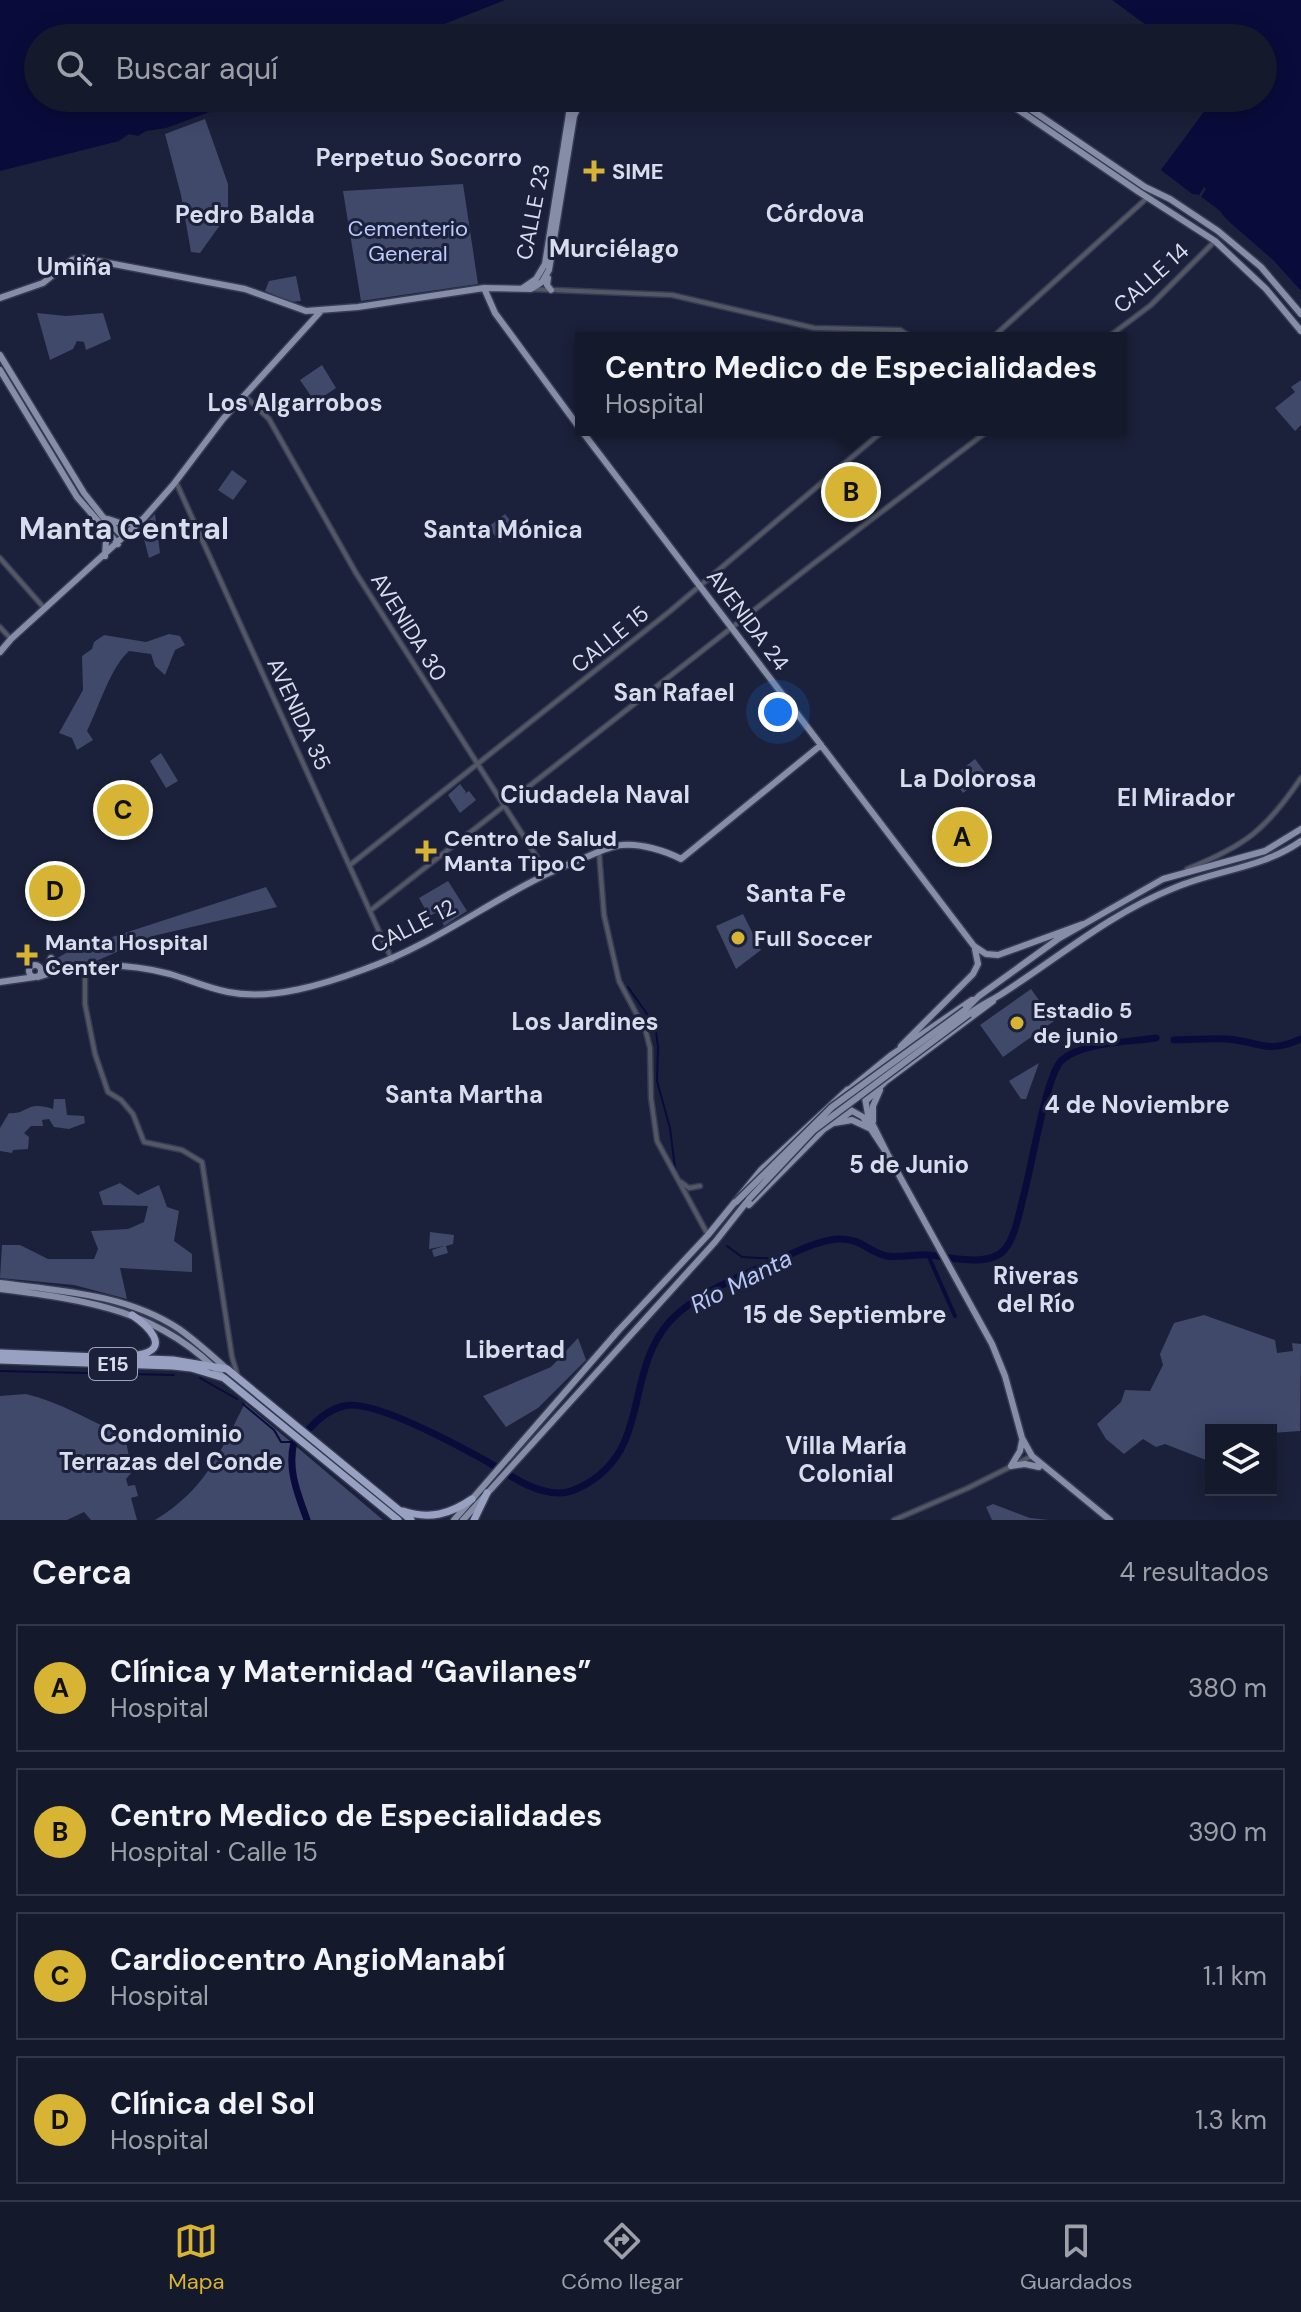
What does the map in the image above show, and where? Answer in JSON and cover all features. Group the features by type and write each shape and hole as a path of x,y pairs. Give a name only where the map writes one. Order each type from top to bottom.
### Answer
{"highway":[{"path":"120,1358 144,1354 154,1346 151,1329 132,1315"},
{"name":"E15","path":"0,1353 186,1361 227,1369"},
{"name":"E15","path":"0,1360 173,1366 224,1378 398,1520"},
{"path":"227,1369 411,1520"},
{"path":"474,1520 487,1493"},
{"path":"394,1507 417,1516 438,1516 472,1499"}],"main road":[{"name":"CALLE 23","path":"527,288 542,272 547,254 568,112"},
{"name":"CALLE 23","path":"527,288 542,282 549,270 576,112"},
{"path":"1021,112 1215,241 1266,289 1301,331"},
{"path":"1035,112 1145,187 1193,213 1242,250 1301,314"},
{"path":"1147,198 1159,200 1231,247 1242,250"},
{"path":"0,298 43,283 72,260 82,258 245,289 299,310 320,311 484,288 527,288"},
{"path":"549,270 547,285 551,290"},
{"name":"AVENIDA 24","path":"484,288 495,313 575,422"},
{"path":"0,652 143,519 176,482 213,430 320,311"},
{"path":"0,355 84,493 124,537"},
{"path":"0,370 77,497 118,544"},
{"name":"AVENIDA 24","path":"586,436 974,946"},
{"path":"103,517 123,524 143,519"},
{"path":"99,525 106,537 105,556"},
{"name":"CALLE 12","path":"0,982 85,966 134,967 228,992 265,993 312,985 392,960 547,873 599,852 623,845 671,854 681,859 821,745"},
{"path":"454,1520 776,1155 849,1089 890,1056 1083,924 1171,876 1275,846 1301,829"},
{"path":"743,1209 824,1129 843,1115 860,1108 886,1081 1078,940 1173,888 1267,859 1301,841"},
{"path":"1218,864 1223,868 1219,872"},
{"path":"974,946 986,954 998,955 1083,924"},
{"path":"890,1056 973,974 978,960 974,946"},
{"path":"51,958 48,965 53,970"},
{"name":"CALLE 12","path":"10,980 35,965 38,975"},
{"name":"CALLE 12","path":"38,975 66,969"},
{"path":"463,1520 814,1130 967,1012 979,996"},
{"path":"736,1202 832,1107 967,1012 999,996"},
{"path":"872,1127 873,1106 886,1081"},
{"path":"872,1127 866,1096 861,1090 849,1089 843,1095 843,1102 872,1127 1001,1363 1022,1438 1032,1456 1110,1520"},
{"path":"824,1129 846,1120 872,1127"},
{"path":"0,1286 79,1300 145,1319 172,1335 224,1378"},
{"path":"0,1286 97,1296 146,1311 178,1328 227,1369"},
{"path":"1011,1466 1020,1451 1022,1438"},
{"path":"1011,1466 1025,1464 1045,1469"}],"street":[{"path":"999,332 1147,198"},
{"name":"CALLE 14","path":"1115,332 1151,305 1215,241"},
{"path":"527,288 672,295 814,328 903,332"},
{"name":"AVENIDA 30","path":"247,398 269,419 338,543 547,873"},
{"name":"CALLE 15","path":"350,865 699,587 877,436"},
{"path":"371,910 981,436"},
{"name":"AVENIDA 35","path":"176,482 392,960"},
{"path":"0,558 45,609"},
{"path":"0,627 11,639"},
{"path":"1171,876 1222,856 1251,837 1277,811 1301,778"},
{"path":"599,852 600,883 621,988 649,1041 654,1132 659,1149 708,1235"},
{"path":"85,966 85,1004 95,1054 108,1092 121,1100 133,1114 144,1142 182,1150 202,1162 232,1357 239,1378"},
{"path":"675,1176 685,1187 700,1186"},
{"path":"224,1378 223,1372 232,1357"},
{"path":"894,1520 1032,1456"}],"green space":[{"path":"205,119 228,184 228,214 200,253 191,252 181,195 165,134"},
{"name":"Cementerio General","path":"463,184 478,284 361,301 343,191"},
{"path":"296,276 301,301 290,302 265,291 269,281"},
{"path":"37,313 66,316 103,313 111,339 86,350 84,342 77,341 73,349 50,360"},
{"path":"322,365 336,388 315,402 300,380"},
{"path":"1301,380 1301,425 1295,431 1275,408 1295,392 1291,387"},
{"path":"232,470 247,481 233,500 218,490"},
{"path":"155,514 160,553 149,558 141,528"},
{"path":"505,514 517,529 500,542 488,527"},
{"path":"169,634 180,636 185,645 175,650 165,675 155,666 151,654 129,651 111,677 87,731 93,740 77,750 72,738 59,733 83,690 82,656 104,635 146,642"},
{"path":"161,753 178,781 166,788 150,761"},
{"path":"975,759 987,775 963,793 951,778"},
{"path":"460,784 466,792 464,794 469,791 476,800 460,813 448,795"},
{"path":"448,881 467,911 444,926 438,912 429,916 419,898"},
{"path":"266,887 277,907 153,936 94,962 58,968 52,966 52,961 87,941 97,942"},
{"name":"Full Soccer","path":"743,914 761,950 736,969 716,926"},
{"name":"Estadio 5 de junio","path":"1031,989 1054,1021 1003,1057 980,1025"},
{"path":"1039,1063 1026,1099 1021,1099 1009,1081"},
{"path":"54,1099 65,1099 67,1115 84,1116 85,1123 69,1129 54,1127 49,1119 42,1120 43,1126 31,1126 24,1133 29,1137 28,1149 13,1150 12,1153 0,1151 0,1128 9,1113 37,1106 53,1109"},
{"path":"120,1183 138,1195 159,1185 167,1207 179,1211 174,1241 192,1254 192,1272 120,1268 127,1299 74,1285 0,1278 2,1245 20,1245 48,1259 94,1259 98,1249 91,1231 128,1229 144,1222 148,1206 103,1205 99,1192"},
{"path":"430,1232 454,1235 453,1244 446,1246 448,1253 434,1257 432,1250 444,1246 429,1249"},
{"path":"1204,1315 1275,1340 1277,1353 1293,1351 1292,1343 1301,1344 1300,1431 1277,1433 1277,1424 1205,1424 1205,1460 1165,1444 1156,1447 1143,1439 1124,1454 1106,1439 1097,1424 1121,1402 1125,1390 1150,1391 1163,1365 1160,1354 1174,1323"},
{"path":"578,1338 586,1360 538,1408 506,1427 483,1396 551,1367"},
{"path":"26,1394 64,1407 125,1436 132,1472 126,1479 128,1486 135,1485 138,1496 131,1498 137,1520 91,1520 84,1512 67,1520 0,1520 0,1396"},
{"path":"245,1403 383,1520 155,1520 199,1483 219,1454"},
{"path":"993,1504 1030,1518 1049,1520 992,1520 986,1507"}],"shaded area":[{"path":"0,0 505,0 444,24 24,24 24,112 210,112 138,136 129,134 119,141 0,171"},
{"path":"1112,0 1301,0 1301,291 1219,210 1161,170 1204,112 1277,112 1277,24 1145,24"}],"pier":[{"path":"1170,177 1192,194 1199,195 1204,187 1206,189 1201,197 1273,260 1301,295 1216,213 1168,181"}],"waterway":[{"path":"628,987 656,1031 657,1081 679,1178"},
{"name":"Río Manta","path":"309,1429 334,1409 357,1405 416,1425 540,1490 563,1493 581,1487 608,1467 621,1449 656,1341 681,1311 736,1278 830,1240 846,1239 892,1256 929,1255 980,1260 998,1255 1014,1232 1050,1084 1062,1060 1094,1046 1156,1038"},
{"name":"Río Manta","path":"1174,1040 1226,1039 1271,1047 1301,1039"},
{"path":"727,1246 742,1257 780,1259"},
{"path":"928,1255 955,1316"},
{"path":"0,1371 174,1375"},
{"path":"200,1378 237,1399"},
{"path":"243,1404 274,1430 281,1442 294,1442"},
{"name":"Río Manta","path":"294,1442 293,1472 307,1520"}],"place":[{"name":"SIME","path":"594,171"},
{"name":"Centro Medico de Especialidades","path":"851,492"},
{"name":"Cardiocentro AngioManabí","path":"123,810"},
{"name":"Clínica y Maternidad “Gavilanes”","path":"962,837"},
{"name":"Centro de Salud Manta Tipo C","path":"426,851"},
{"name":"Clínica del Sol","path":"55,891"},
{"name":"Full Soccer","path":"738,938"},
{"name":"Manta Hospital Center","path":"27,955"},
{"name":"Estadio 5 de junio","path":"1017,1023"}],"district":[{"name":"Perpetuo Socorro","path":"419,157"},
{"name":"Córdova","path":"815,213"},
{"name":"Pedro Balda","path":"245,214"},
{"name":"Murciélago","path":"614,248"},
{"name":"Umiña","path":"74,266"},
{"name":"Los Algarrobos","path":"295,402"},
{"name":"Manta Central","path":"124,528"},
{"name":"Santa Mónica","path":"503,529"},
{"name":"San Rafael","path":"674,692"},
{"name":"La Dolorosa","path":"968,778"},
{"name":"Ciudadela Naval","path":"595,794"},
{"name":"El Mirador","path":"1176,797"},
{"name":"Santa Fe","path":"796,893"},
{"name":"Los Jardines","path":"585,1021"},
{"name":"Santa Martha","path":"464,1094"},
{"name":"4 de Noviembre","path":"1137,1104"},
{"name":"5 de Junio","path":"909,1164"},
{"name":"Riveras del Río","path":"1036,1289"},
{"name":"15 de Septiembre","path":"845,1314"},
{"name":"Libertad","path":"515,1349"},
{"name":"Condominio Terrazas del Conde","path":"171,1447"},
{"name":"Villa María Colonial","path":"846,1459"}]}
